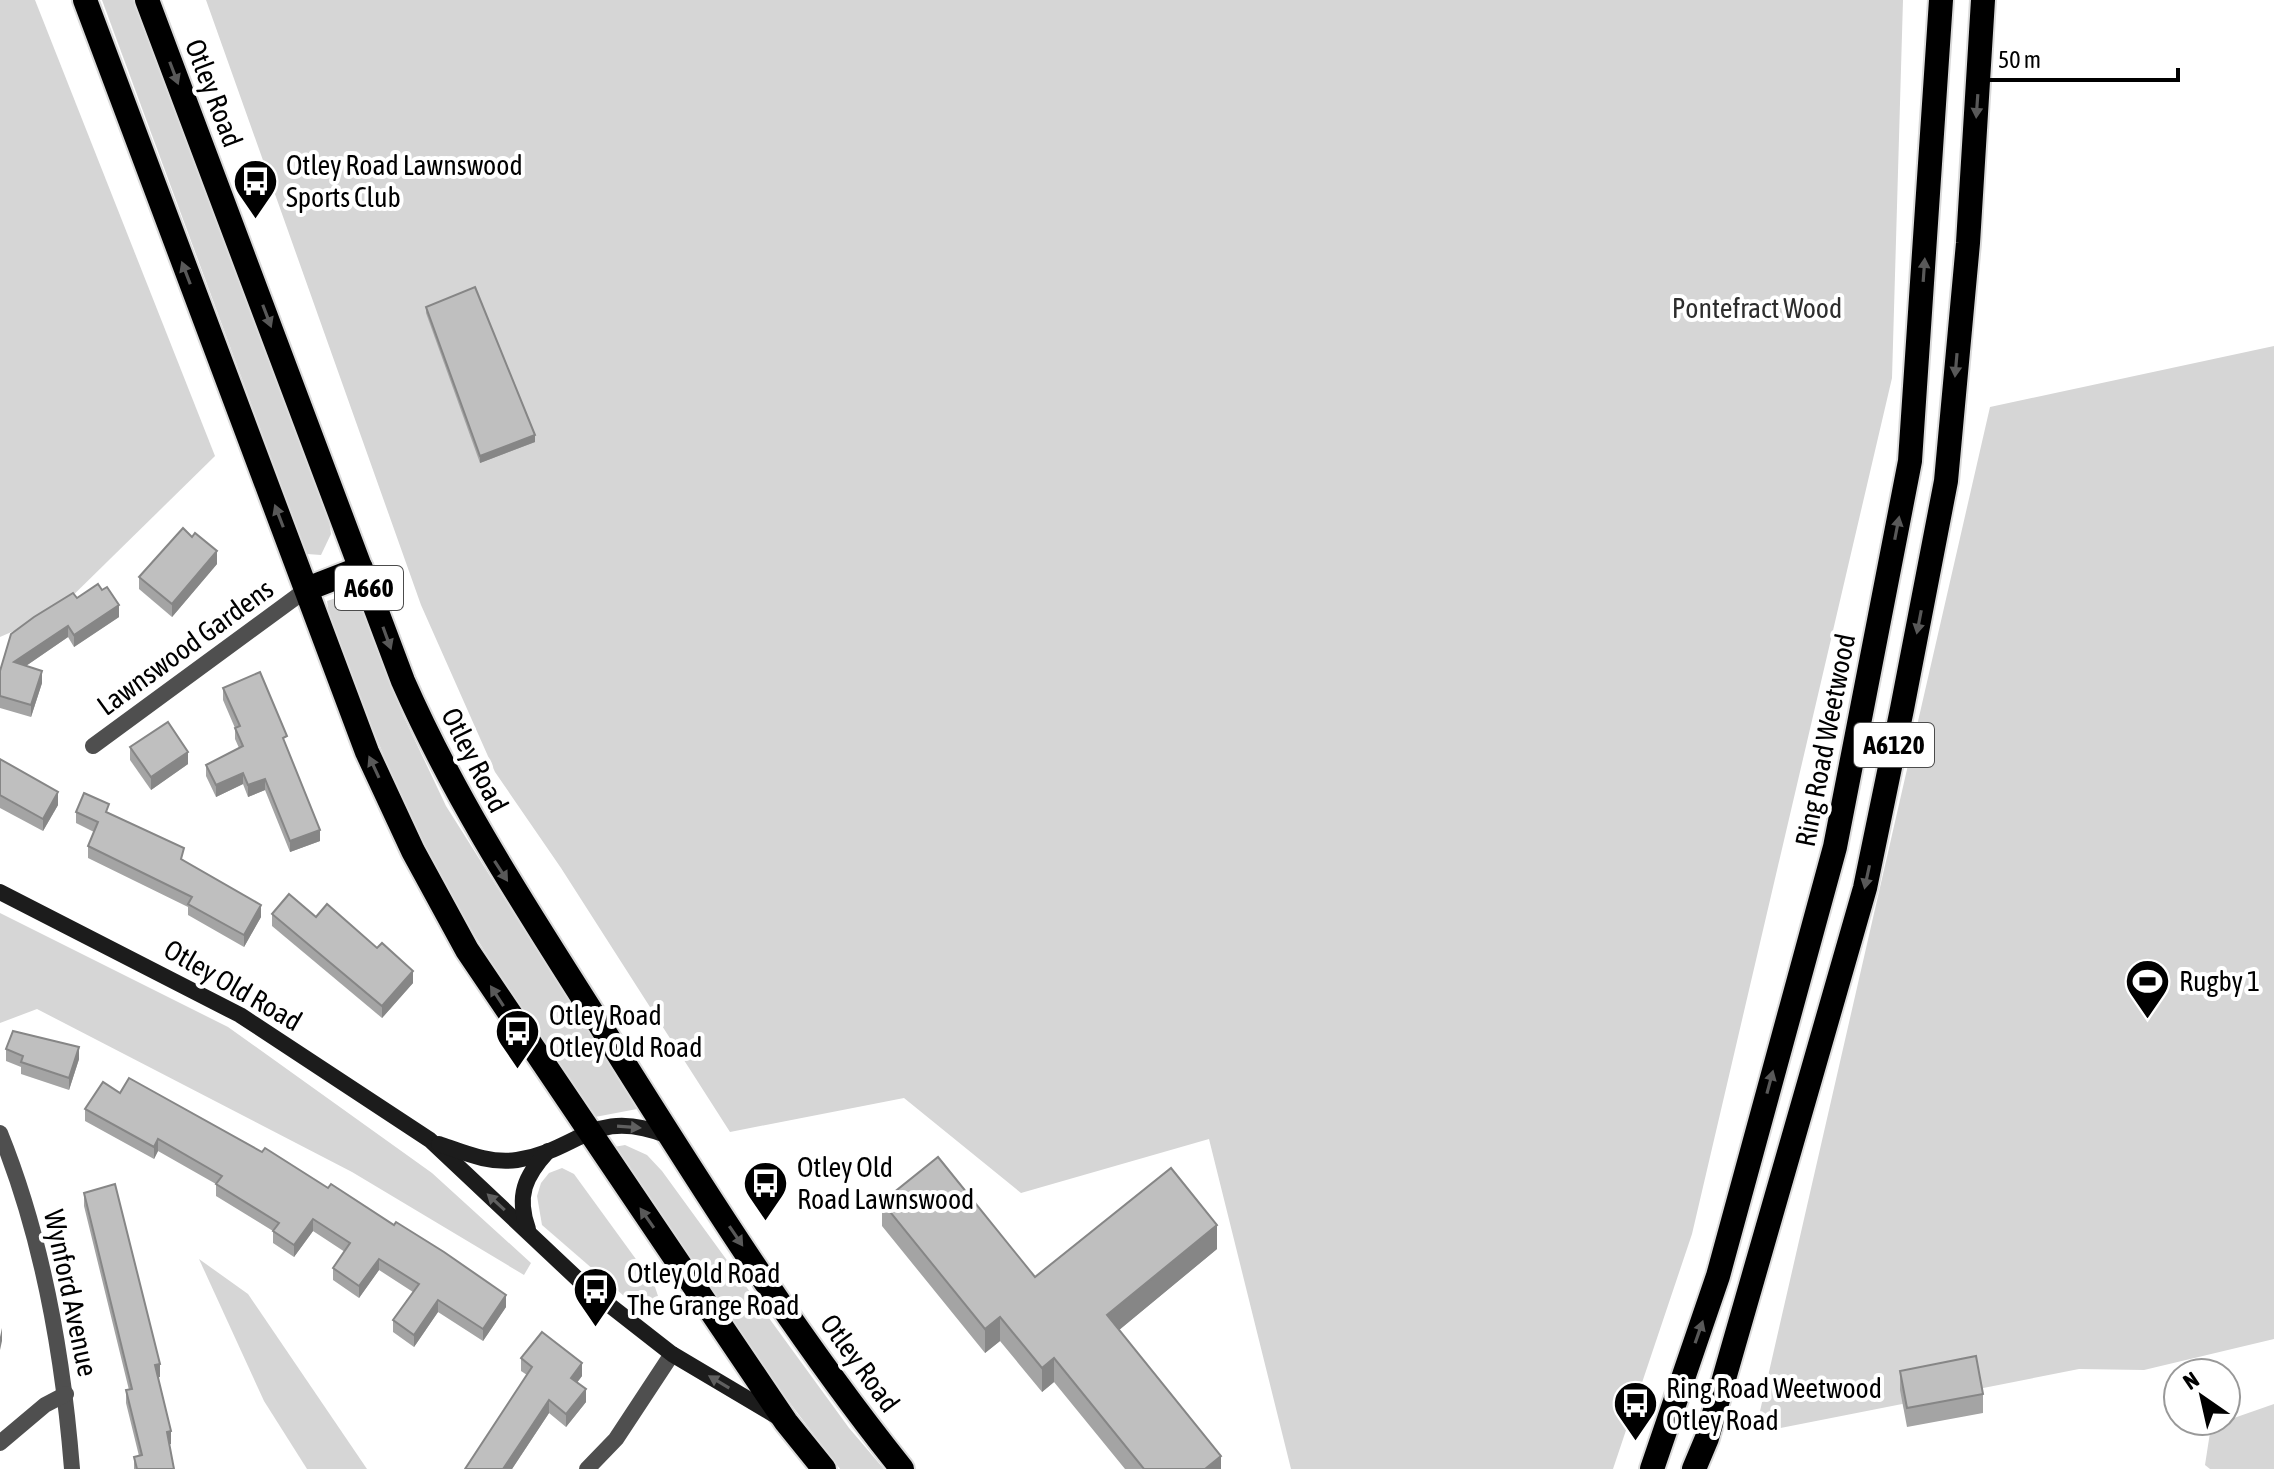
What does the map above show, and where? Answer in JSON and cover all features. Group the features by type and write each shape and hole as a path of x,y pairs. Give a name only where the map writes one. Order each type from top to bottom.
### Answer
{"highway":[{"name":"A660","path":"85,0 367,752 413,851 467,950 587,1131 786,1422 824,1469"},
{"name":"Otley Road","path":"147,0 361,568 435,753 491,855 670,1137 842,1394 902,1469"},
{"name":"Ring Road Weetwood","path":"1652,1469 1718,1276 1835,847 1910,461 1941,0"},
{"name":"A6120","path":"1694,1469 1707,1438 1849,948 1865,888 1905,694 1946,481 1968,243 1983,0"},
{"path":"307,589 361,568"}],"street":[{"name":"Lawnswood Gardens","path":"93,746 307,589"},
{"name":"Otley Old Road","path":"0,892 240,1015 430,1140 585,1286 672,1354 786,1422"},
{"name":"Otley Old Road","path":"430,1140 493,1160 516,1160 587,1131 630,1126 670,1137"},
{"name":"Wynford Avenue","path":"0,1133 19,1181 58,1337 72,1469"},
{"path":"529,1233 521,1211 521,1190 534,1166 549,1149"},
{"path":"587,1469 616,1439 672,1354"},
{"path":"0,1443 45,1405 66,1394"}],"green space":[{"path":"0,0 35,0 215,456 55,613 0,637"},
{"path":"102,0 136,0 329,520 331,534 321,555 307,554"},
{"name":"Pontefract Wood","path":"206,0 1903,0 1892,378 1692,1234 1613,1469 1291,1469 1209,1139 1021,1193 904,1098 730,1132 561,868 495,772 421,605"},
{"path":"2274,346 2274,1339 2199,1357 2162,1357 2162,1366 2144,1370 2079,1369 1755,1433 1990,407"},
{"path":"342,596 361,608 403,715 446,806 637,1109 595,1117 498,973 453,899 390,771 329,614 327,601"},
{"path":"0,913 228,1027 432,1173 531,1263 524,1275 352,1172 37,1009 0,1023"},
{"path":"625,1145 647,1155 662,1171 849,1428 884,1469 840,1469 783,1394 614,1147"},
{"path":"562,1168 574,1174 654,1284 658,1296 653,1306 639,1309 542,1225 537,1196 541,1183 549,1173"},
{"path":"199,1259 248,1294 367,1469 307,1469 264,1401"},
{"path":"2274,1404 2274,1469 2210,1469 2205,1465 2209,1437 2242,1437 2242,1415"}],"building":[{"path":"475,287 535,435 480,456 426,307"},
{"path":"183,528 192,537 195,533 217,551 172,604 139,577"},
{"path":"98,584 102,590 107,587 119,605 74,635 68,626 14,662 42,671 31,705 0,696 0,671 11,634 73,593 77,598"},
{"path":"260,672 287,736 283,738 320,830 290,841 265,779 248,785 243,773 216,785 206,765 243,746 235,728 240,726 223,688"},
{"path":"168,722 188,752 151,777 130,747"},
{"path":"0,759 58,792 43,819 0,795"},
{"path":"84,793 109,804 106,812 184,848 181,859 261,905 244,935 188,904 192,897 88,846 98,822 76,812"},
{"path":"289,894 316,917 327,904 377,948 382,943 413,971 382,1006 272,914"},
{"path":"13,1031 79,1047 69,1078 21,1062 23,1056 6,1049"},
{"path":"129,1078 262,1152 265,1148 328,1188 331,1184 394,1225 396,1222 444,1252 506,1295 483,1329 438,1300 414,1335 393,1320 419,1284 379,1259 359,1286 333,1268 350,1243 313,1219 294,1245 273,1231 279,1223 216,1184 222,1176 158,1139 154,1147 85,1109 103,1082 120,1093"},
{"path":"938,1157 1035,1277 1171,1168 1217,1225 1107,1315 1221,1456 1205,1469 1144,1469 1054,1358 1042,1368 1000,1317 985,1329 882,1202"},
{"path":"115,1184 160,1364 155,1365 171,1431 167,1432 174,1469 137,1469 134,1457 142,1455 126,1390 132,1389 84,1193"},
{"path":"542,1332 582,1363 571,1378 586,1389 566,1414 549,1400 503,1469 465,1469 532,1367 521,1358"},
{"path":"1976,1356 1983,1394 1907,1408 1900,1371"}],"place":[{"name":"Otley Road Lawnswood Sports Club","path":"255,220"},
{"name":"Rugby 1","path":"2148,1020"},
{"name":"Otley Road Otley Old Road","path":"518,1070"},
{"name":"Otley Old Road Lawnswood","path":"766,1222"},
{"name":"Otley Old Road The Grange Road","path":"596,1328"},
{"name":"Ring Road Weetwood Otley Road","path":"1635,1443"}]}
